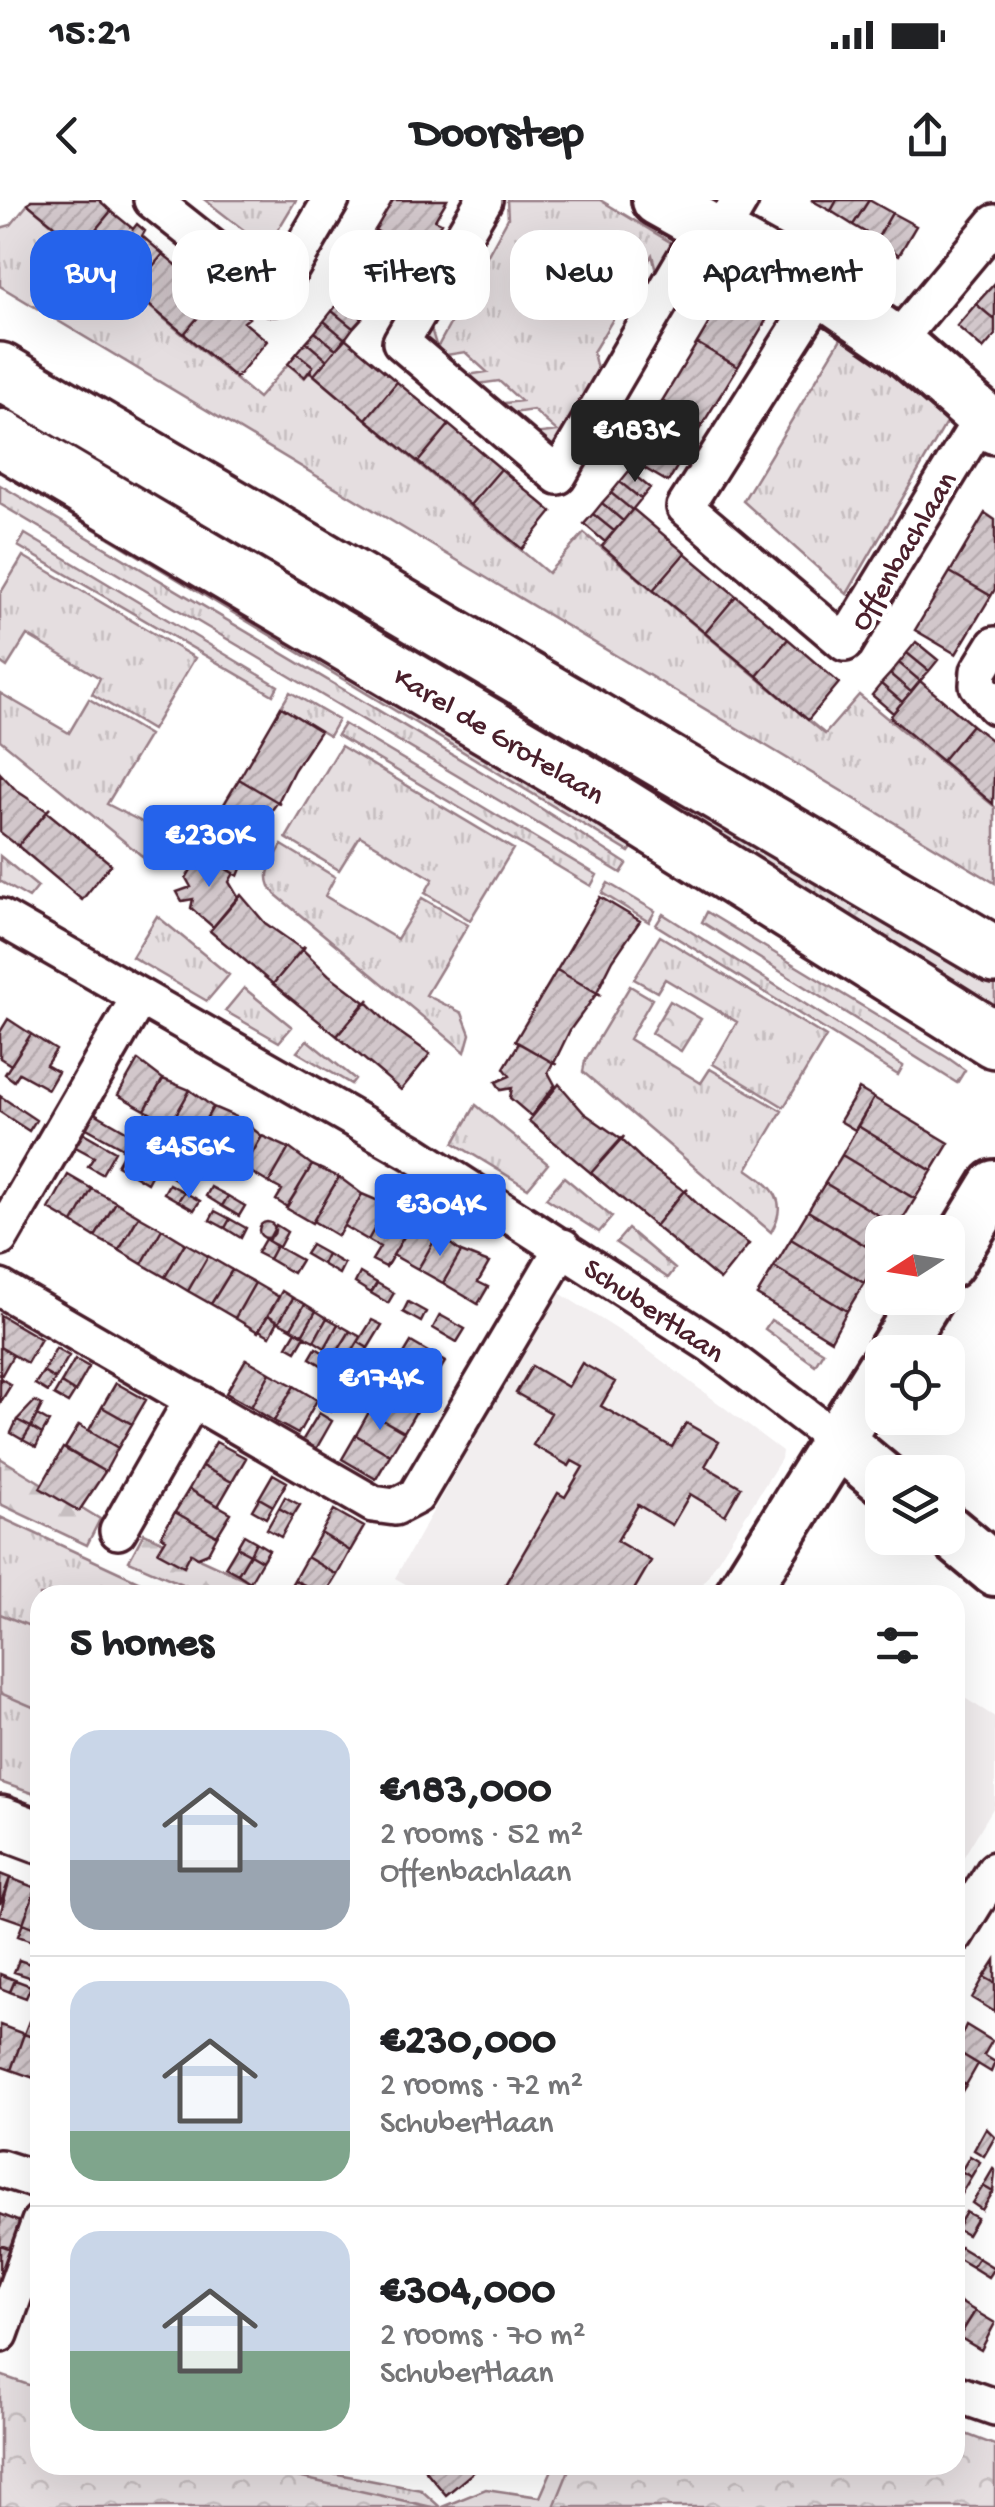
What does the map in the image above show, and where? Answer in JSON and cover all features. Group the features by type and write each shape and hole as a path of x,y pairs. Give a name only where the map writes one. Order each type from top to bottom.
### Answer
{"main road":[{"name":"Karel de Grotelaan","path":"0,370 995,955"},
{"name":"Karel de Grotelaan","path":"0,438 597,791 995,1040"}],"street":[{"path":"152,200 274,298 331,200"},
{"path":"484,200 400,342 558,476 722,220"},
{"name":"Offenbachlaan","path":"658,200 722,220"},
{"path":"896,342 995,224"},
{"name":"Offenbachlaan","path":"804,320 685,508 845,643 988,423 896,342 863,320"},
{"path":"995,645 979,672 978,685 995,706"},
{"name":"Schubertlaan","path":"0,917 414,1154 563,1247 712,1345 865,1464"},
{"path":"0,1238 138,998"},
{"path":"965,1235 995,1186"},
{"path":"0,1288 373,1504 395,1507 416,1496 563,1247"},
{"path":"747,1585 865,1397"},
{"path":"118,1531 193,1398"},
{"path":"965,1545 995,1570"},
{"path":"0,1822 30,1832"},
{"path":"965,1919 995,1870"},
{"path":"0,2168 30,2178"},
{"path":"0,2334 30,2250"},
{"path":"965,2396 995,2407"}],"shaded area":[{"path":"558,1292 637,1342 782,1451 781,1459 702,1585 407,1585 395,1578"},
{"path":"965,1698 995,1717 995,1805 965,1854"}],"green space":[{"path":"205,200 296,200 278,230 244,230"},
{"path":"507,200 600,200 668,241 668,271 660,286 652,255 648,262 648,230 510,230 510,320 612,320 593,352 601,387 558,447 544,449 526,435 557,431 533,410 499,415 489,405 521,401 499,381 463,386 455,377 487,372 465,352 427,358 420,328 428,320 437,348 452,320 490,320 490,251 508,218"},
{"path":"28,204 59,230 30,230 30,304 0,286 0,228 11,225"},
{"path":"152,309 258,398 288,364 304,378 310,372 548,573 584,533 825,734 859,695 995,807 995,883 57,320 152,320"},
{"path":"843,335 949,418 847,594 743,501"},
{"path":"0,389 995,976 995,1023 0,420"},
{"path":"0,457 551,784 632,848 629,852 0,472"},
{"path":"0,485 522,796 627,864 621,873 0,504"},
{"path":"25,534 278,686 273,695 18,546"},
{"path":"23,556 195,658 152,730 92,694 100,678 27,635 7,667 0,662 0,594"},
{"path":"290,692 338,720 329,736 281,707"},
{"path":"0,693 69,733 89,699 149,735 107,804 146,824 153,846 147,860 0,740"},
{"path":"344,724 597,875 591,886 337,735"},
{"path":"341,746 513,849 470,920 425,893 433,879 360,836 339,870 286,838"},
{"path":"282,845 335,877 325,896 397,939 422,898 468,925 426,995 462,1013 470,1034 465,1052 275,894 268,875"},
{"path":"0,856 38,887 29,898 0,881"},
{"path":"608,883 655,911 649,922 602,893"},
{"path":"707,912 948,1058 965,1070 957,1083 702,922"},
{"path":"663,914 903,1066 898,1075 656,925"},
{"path":"157,916 229,975 207,1001 132,957"},
{"path":"660,936 826,1037 784,1107 713,1064 737,1022 665,979 657,992 634,979"},
{"path":"630,986 652,999 629,1039 701,1083 710,1069 782,1111 747,1169 776,1195 779,1211 771,1232 583,1072 585,1061"},
{"path":"244,988 292,1027 279,1042 225,1011"},
{"path":"670,1001 701,1019 681,1051 651,1033"},
{"path":"307,1040 355,1079 351,1084 297,1052"},
{"path":"476,1105 548,1164 528,1188 454,1143"},
{"path":"564,1177 612,1217 599,1232 546,1198"},
{"path":"628,1229 675,1269 668,1278 616,1243"},
{"path":"771,1320 823,1352 815,1365 765,1329"},
{"path":"0,1458 100,1519 87,1545 0,1504"},
{"path":"0,1517 146,1585 30,1585 30,1792 0,1782"},
{"path":"144,1533 257,1585 184,1585 129,1561"},
{"path":"0,1614 30,1626 30,1706 0,1693"},
{"path":"0,2375 30,2386 30,2475 289,2475 432,2507 0,2507"},
{"path":"965,2434 995,2445 995,2507 554,2507 567,2475 965,2475"},
{"path":"259,2475 343,2475 421,2490 440,2507 276,2507 251,2503"},
{"path":"550,2475 662,2475 651,2507 442,2507 486,2489 540,2497"}],"building":[{"path":"31,200 99,200 111,211 95,230 60,230 28,204"},
{"path":"393,200 447,200 435,220 441,223 437,230 375,230"},
{"path":"811,200 837,200 831,211"},
{"path":"837,200 869,200 853,225 831,211"},
{"path":"869,200 892,213 882,230 862,230 853,225"},
{"path":"111,211 133,229 137,224 144,230 95,230"},
{"path":"892,213 916,226 899,255 896,230 882,230"},
{"path":"152,245 163,254 152,267"},
{"path":"163,254 172,261 172,320 196,320 184,334 152,308 152,267"},
{"path":"995,283 995,320 976,304"},
{"path":"976,304 995,320 995,335 983,349 957,326"},
{"path":"329,315 329,320 343,320 353,328 345,339 324,321"},
{"path":"196,320 246,320 244,322 267,341 236,378 184,334"},
{"path":"343,320 360,320 353,328"},
{"path":"711,320 766,320 738,367 697,343"},
{"path":"324,321 345,339 336,349 315,332"},
{"path":"315,332 336,349 327,360 306,342"},
{"path":"345,338 397,382 366,419 314,375"},
{"path":"306,342 327,360 314,375 310,371 313,366 297,353"},
{"path":"697,343 738,367 702,425 662,401"},
{"path":"297,353 313,366 305,377 288,364"},
{"path":"397,382 449,425 418,462 366,419"},
{"path":"662,401 702,425 668,482 627,458"},
{"path":"449,425 501,469 470,505 418,462"},
{"path":"501,469 552,512 522,549 470,505"},
{"path":"629,471 650,488 641,499 620,482"},
{"path":"620,482 641,499 632,510 611,493"},
{"path":"611,493 632,510 623,521 602,503"},
{"path":"602,503 623,521 614,531 593,514"},
{"path":"633,509 685,553 653,590 602,546"},
{"path":"985,513 995,520 995,589 991,596 950,572"},
{"path":"593,514 614,531 605,542 584,524"},
{"path":"685,553 736,596 705,633 653,590"},
{"path":"950,572 991,596 956,654 915,630"},
{"path":"736,596 788,639 757,676 705,633"},
{"path":"788,639 839,683 808,720 757,676"},
{"path":"916,642 938,660 929,671 907,653"},
{"path":"907,653 929,671 920,681 899,663"},
{"path":"899,663 920,681 911,692 890,674"},
{"path":"890,674 911,692 902,702 881,684"},
{"path":"920,681 972,725 942,761 890,717"},
{"path":"881,684 902,702 893,713 872,695"},
{"path":"281,707 320,731 294,770 278,802 281,804 239,779"},
{"path":"972,725 995,743 993,804 942,761"},
{"path":"0,773 17,791 47,811 50,808 18,846 0,832"},
{"path":"239,779 281,804 277,803 256,832 238,876 196,851"},
{"path":"47,812 111,864 82,900 18,846"},
{"path":"201,853 234,873 229,882 238,897 213,927 191,908 193,899 182,901 177,892 191,887 186,878"},
{"path":"241,895 265,923 302,949 273,984 210,931"},
{"path":"600,897 640,921 613,960 597,992 601,995 557,970"},
{"path":"305,946 303,950 329,975 365,1002 337,1036 273,984"},
{"path":"557,970 601,995 597,993 570,1030 554,1063 557,1065 515,1041"},
{"path":"369,999 367,1002 392,1027 430,1054 401,1090 337,1036"},
{"path":"8,1019 31,1034 11,1065 0,1058 0,1032"},
{"path":"31,1034 56,1050 46,1065 58,1072 48,1089 19,1073 14,1081 5,1074"},
{"path":"519,1043 557,1065 553,1063 548,1072 555,1085 531,1116 510,1098 512,1088 501,1090 496,1082 510,1076 504,1068"},
{"path":"138,1060 163,1079 145,1110 118,1095"},
{"path":"163,1079 190,1090 170,1125 145,1110"},
{"path":"559,1084 584,1113 621,1139 591,1173 529,1121"},
{"path":"859,1089 874,1098 855,1130 840,1121"},
{"path":"190,1090 213,1107 194,1139 170,1125"},
{"path":"0,1096 36,1120 29,1131 0,1112"},
{"path":"874,1098 949,1143 932,1171 858,1126"},
{"path":"213,1107 239,1118 219,1154 194,1139"},
{"path":"91,1111 131,1134 123,1148 83,1126"},
{"path":"239,1118 262,1136 244,1168 219,1154"},
{"path":"858,1126 932,1171 915,1199 842,1155"},
{"path":"80,1131 115,1151 102,1174 88,1166 94,1157 72,1145"},
{"path":"262,1136 289,1148 269,1183 244,1168"},
{"path":"624,1136 622,1140 648,1165 684,1191 655,1226 591,1173"},
{"path":"128,1139 146,1149 140,1159 122,1149"},
{"path":"289,1148 312,1165 287,1207 276,1200 282,1190 269,1183"},
{"path":"842,1155 915,1199 905,1215 878,1215 825,1183"},
{"path":"122,1156 137,1165 132,1174 117,1165"},
{"path":"161,1158 178,1167 172,1177 156,1167"},
{"path":"137,1165 152,1174 147,1183 132,1174"},
{"path":"312,1165 339,1177 312,1223 286,1208"},
{"path":"178,1167 195,1177 189,1187 172,1177"},
{"path":"68,1175 92,1189 73,1223 49,1209"},
{"path":"339,1177 362,1194 338,1236 313,1221"},
{"path":"825,1183 878,1215 865,1215 865,1245 808,1211"},
{"path":"169,1184 184,1192 178,1201 164,1193"},
{"path":"211,1187 228,1196 222,1206 206,1196"},
{"path":"92,1189 116,1202 95,1237 73,1223"},
{"path":"688,1189 685,1192 711,1217 749,1244 720,1280 655,1226 682,1193"},
{"path":"184,1192 200,1201 194,1210 178,1201"},
{"path":"362,1194 388,1205 368,1240 344,1226"},
{"path":"228,1196 245,1206 239,1216 222,1206"},
{"path":"116,1202 139,1216 119,1250 95,1237"},
{"path":"388,1205 412,1223 386,1267 372,1260 380,1247 368,1240"},
{"path":"215,1211 230,1219 225,1228 210,1220"},
{"path":"808,1211 865,1245 865,1281 864,1283 791,1239"},
{"path":"139,1216 162,1229 142,1264 119,1250"},
{"path":"230,1219 246,1228 241,1238 225,1228"},
{"path":"267,1222 275,1230 267,1238 259,1230"},
{"path":"412,1223 438,1234 418,1269 393,1255"},
{"path":"276,1225 287,1232 279,1247 268,1241"},
{"path":"162,1229 185,1243 165,1277 142,1264"},
{"path":"438,1234 461,1252 443,1283 418,1269"},
{"path":"265,1239 276,1246 269,1259 257,1253"},
{"path":"791,1239 864,1283 847,1311 774,1267"},
{"path":"185,1243 208,1256 188,1291 165,1277"},
{"path":"311,1245 327,1254 322,1264 305,1254"},
{"path":"276,1246 301,1260 293,1273 269,1259"},
{"path":"461,1252 489,1263 478,1282 488,1287 478,1304 443,1283"},
{"path":"327,1254 344,1264 339,1274 322,1264"},
{"path":"208,1256 232,1270 211,1304 188,1291"},
{"path":"774,1267 847,1311 831,1340 757,1295"},
{"path":"232,1270 255,1283 235,1318 211,1304"},
{"path":"360,1273 377,1283 371,1293 355,1283"},
{"path":"255,1283 279,1297 258,1332 235,1318"},
{"path":"377,1283 394,1293 388,1303 371,1293"},
{"path":"282,1291 293,1298 279,1322 268,1315"},
{"path":"293,1298 305,1304 291,1328 279,1322"},
{"path":"408,1302 426,1312 421,1322 403,1312"},
{"path":"305,1304 316,1311 302,1335 291,1328"},
{"path":"316,1311 327,1318 314,1341 302,1335"},
{"path":"0,1315 41,1339 27,1363 0,1347"},
{"path":"268,1315 278,1321 270,1336 259,1330"},
{"path":"440,1315 465,1329 457,1342 433,1328"},
{"path":"327,1318 338,1324 325,1348 314,1341"},
{"path":"372,1320 382,1325 368,1348 358,1342"},
{"path":"338,1324 350,1331 336,1354 325,1348"},
{"path":"296,1331 305,1336 296,1351 287,1346"},
{"path":"350,1331 361,1337 347,1361 336,1354"},
{"path":"358,1342 368,1348 357,1367 347,1361"},
{"path":"411,1342 445,1362 431,1385 397,1365"},
{"path":"0,1347 13,1355 0,1378"},
{"path":"56,1348 69,1356 55,1379 43,1372"},
{"path":"316,1348 340,1363 334,1373 310,1358"},
{"path":"75,1359 89,1367 75,1392 61,1383"},
{"path":"246,1359 270,1373 251,1407 226,1393"},
{"path":"582,1363 615,1382 601,1406 672,1447 686,1423 719,1442 705,1466 741,1487 725,1515 690,1494 672,1525 638,1505 617,1541 651,1561 637,1585 505,1585 558,1493 565,1497 583,1467 572,1461 569,1466 533,1445 551,1413 516,1393 532,1366 568,1387"},
{"path":"397,1365 431,1385 418,1408 383,1388"},
{"path":"43,1372 55,1379 48,1392 35,1384"},
{"path":"270,1373 294,1386 274,1421 251,1407"},
{"path":"340,1374 350,1379 341,1395 331,1389"},
{"path":"0,1378 11,1385 0,1403"},
{"path":"61,1383 75,1392 68,1403 54,1395"},
{"path":"116,1383 146,1400 132,1424 102,1407"},
{"path":"294,1386 317,1400 298,1434 274,1421"},
{"path":"383,1388 418,1408 404,1432 369,1412"},
{"path":"331,1389 341,1395 331,1411 322,1405"},
{"path":"35,1401 42,1405 31,1427 17,1420"},
{"path":"102,1407 132,1424 118,1448 89,1430"},
{"path":"369,1412 404,1432 390,1455 356,1435"},
{"path":"319,1413 332,1421 316,1449 302,1441"},
{"path":"37,1415 49,1422 42,1434 31,1427"},
{"path":"17,1420 31,1427 23,1440 11,1433"},
{"path":"79,1425 118,1448 105,1472 65,1448"},
{"path":"31,1427 42,1434 36,1447 23,1440"},
{"path":"356,1435 390,1455 376,1479 342,1459"},
{"path":"216,1442 246,1458 232,1482 202,1466"},
{"path":"63,1448 105,1472 79,1511 40,1488"},
{"path":"202,1466 232,1482 218,1506 189,1489"},
{"path":"273,1474 287,1482 273,1506 259,1498"},
{"path":"189,1489 231,1513 217,1536 175,1512"},
{"path":"285,1497 300,1505 293,1516 279,1508"},
{"path":"259,1498 273,1506 266,1518 252,1510"},
{"path":"279,1508 293,1516 281,1537 267,1529"},
{"path":"334,1510 364,1527 350,1551 321,1533"},
{"path":"175,1512 217,1536 208,1553 198,1557 191,1553 184,1566 158,1552 166,1539 161,1536"},
{"path":"321,1533 350,1551 337,1575 307,1557"},
{"path":"244,1535 256,1542 250,1554 237,1547"},
{"path":"256,1542 269,1550 262,1561 250,1554"},
{"path":"237,1547 250,1554 238,1574 225,1567"},
{"path":"250,1554 262,1561 250,1582 238,1574"},
{"path":"307,1557 337,1575 331,1585 304,1585 294,1580"},
{"path":"0,1874 10,1878 0,1904"},
{"path":"10,1878 30,1886 30,1904 23,1923 0,1915"},
{"path":"30,1904 30,1926 23,1923"},
{"path":"23,1923 30,1926 30,1940 18,1936"},
{"path":"19,1960 30,1964 30,1977 14,1972"},
{"path":"995,1960 995,1983 984,1977"},
{"path":"0,1974 15,1980 10,1992 0,1988"},
{"path":"984,1977 995,1983 995,2012 972,1998"},
{"path":"15,1980 30,1986 26,1998 10,1992"},
{"path":"0,2025 24,2034 11,2070 0,2066"},
{"path":"965,2027 992,2041 984,2055 995,2062 991,2072 965,2056"},
{"path":"24,2034 30,2036 30,2077 11,2070"},
{"path":"965,2056 978,2064 965,2084"},
{"path":"986,2128 995,2137 984,2156 974,2150"},
{"path":"970,2156 980,2162 971,2177 965,2173"},
{"path":"995,2171 993,2192 983,2186"},
{"path":"983,2186 993,2192 982,2210 972,2203"},
{"path":"0,2214 25,2224 15,2250 0,2245"},
{"path":"965,2214 977,2218 967,2235 965,2234"},
{"path":"0,2245 15,2250 5,2276 0,2274"},
{"path":"965,2250 978,2258 972,2267 965,2263"},
{"path":"978,2258 994,2268 988,2277 972,2267"},
{"path":"965,2305 975,2311 965,2327"},
{"path":"975,2311 995,2323 981,2350 965,2341 965,2327"},
{"path":"429,2475 470,2475 446,2495"}]}
